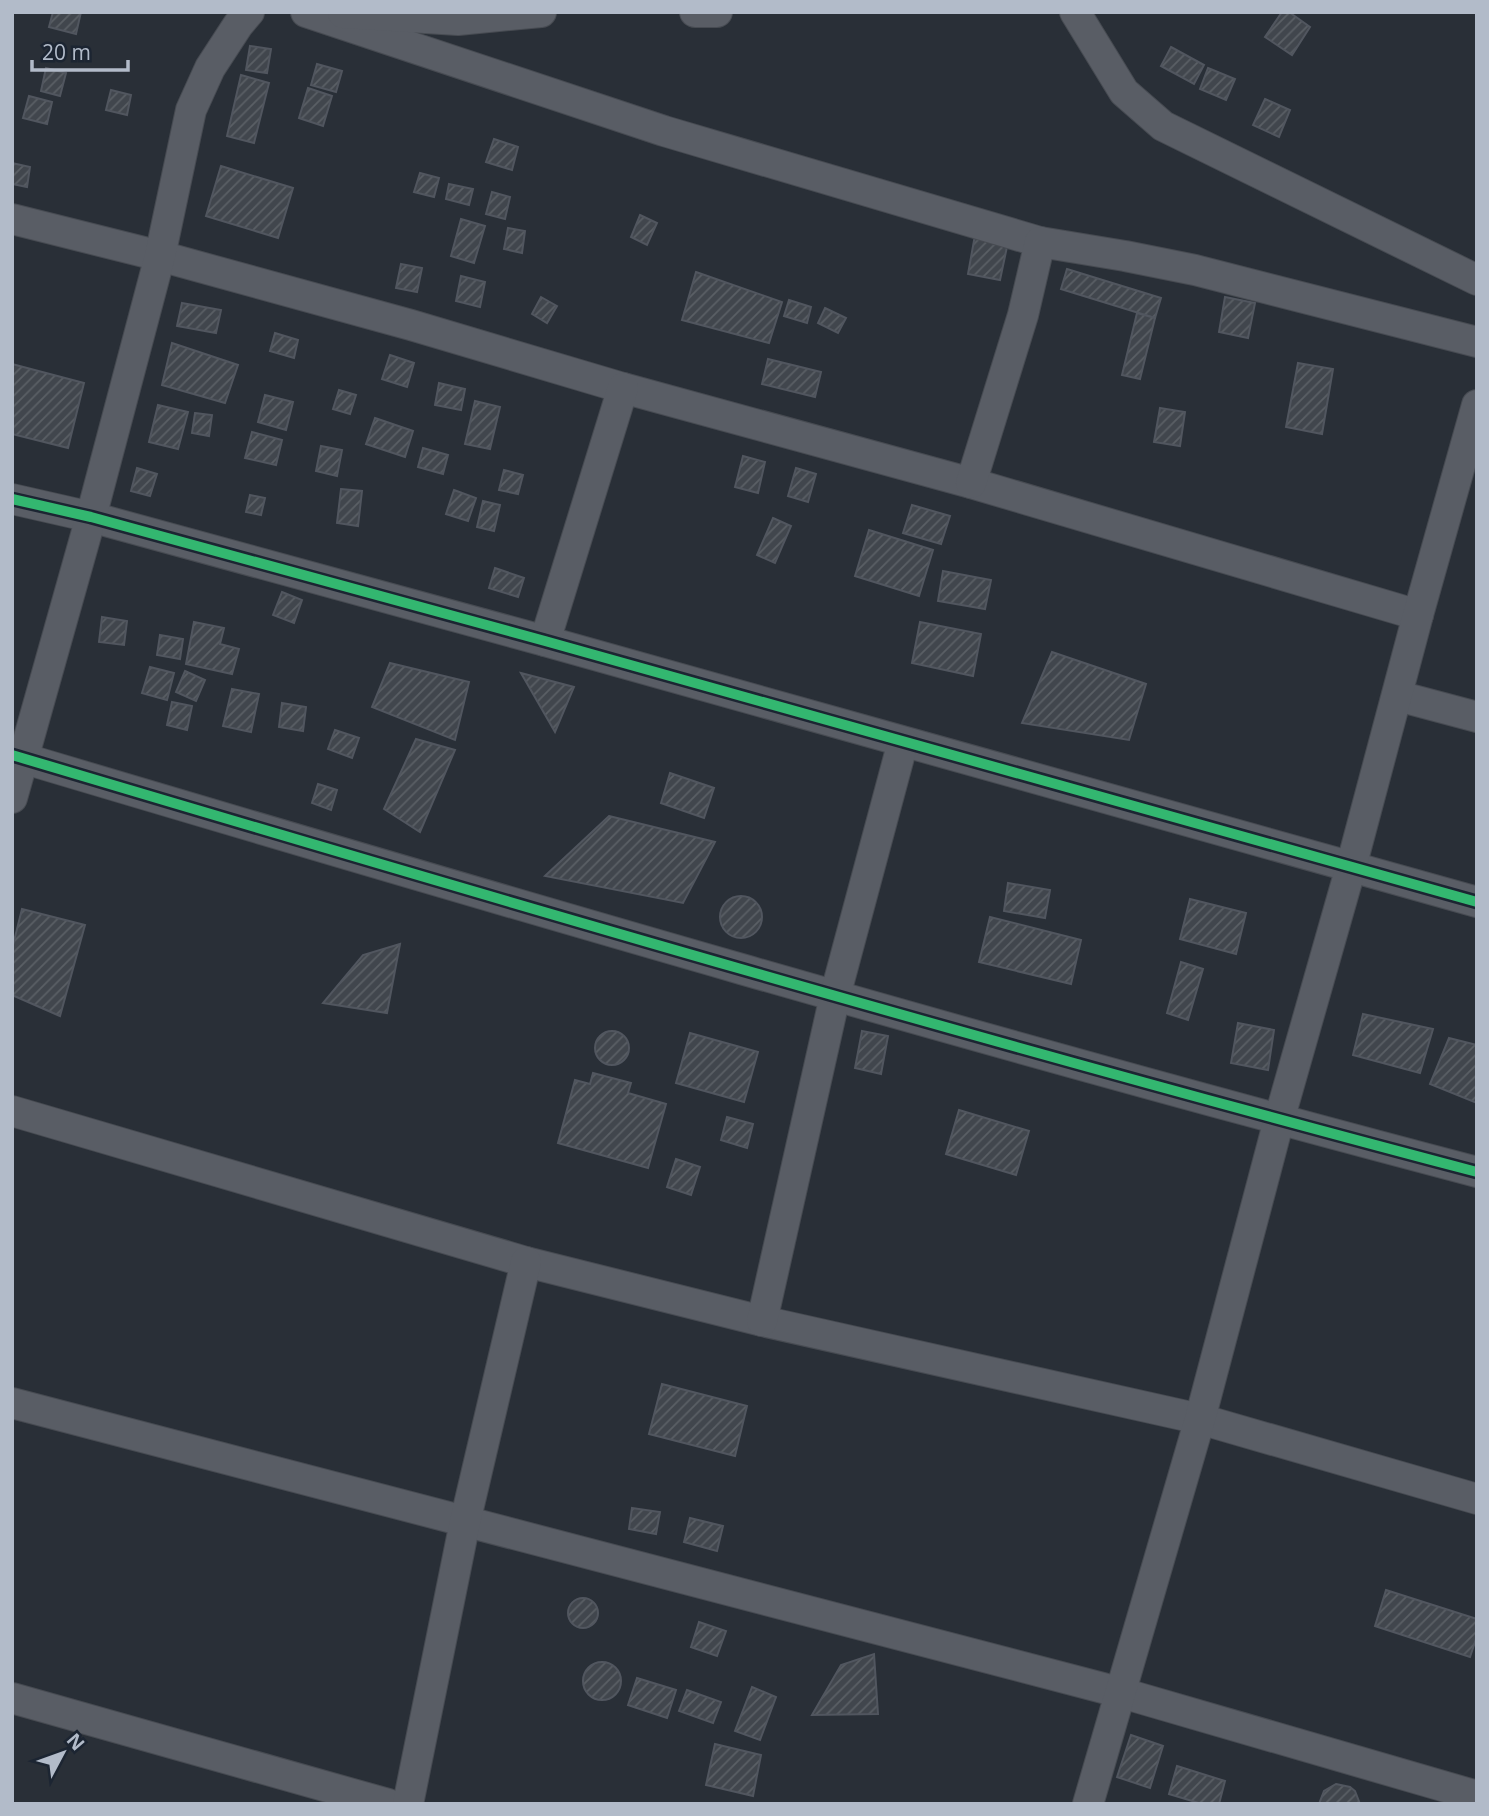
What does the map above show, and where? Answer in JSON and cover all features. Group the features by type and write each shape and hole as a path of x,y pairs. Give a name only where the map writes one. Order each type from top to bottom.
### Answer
{"street":[{"path":"12,798 18,757 91,517 160,256 191,110 210,68 249,12"},
{"path":"306,12 664,131 1040,242 1195,270 1477,342"},
{"path":"322,12 458,20 541,12"},
{"path":"695,12 717,12"},
{"path":"1075,12 1124,92 1163,127 1477,280"},
{"path":"12,219 160,256 411,325 623,388 971,484 1418,615"},
{"path":"971,484 1023,315 1040,242"},
{"path":"545,641 623,388"},
{"path":"1088,1804 1200,1419 1279,1120 1477,405"},
{"path":"12,499 91,517 545,641 1477,902"},
{"path":"1398,696 1477,717"},
{"path":"762,1321 835,996 903,742"},
{"path":"18,757 835,996 1279,1120 1477,1172"},
{"path":"12,1111 526,1262 762,1321 1200,1419 1477,1499"},
{"path":"408,1804 465,1522 526,1262"},
{"path":"12,1403 1122,1693 1477,1796"},
{"path":"12,1698 388,1804"}],"building":[{"path":"53,12 81,12 76,34 49,27"},
{"path":"1282,12 1289,12 1310,27 1292,55 1265,37"},
{"path":"250,46 271,49 267,73 246,70"},
{"path":"1171,47 1204,65 1194,84 1161,66"},
{"path":"317,64 342,71 336,92 311,85"},
{"path":"46,68 66,73 60,96 41,91"},
{"path":"1208,68 1235,79 1226,100 1200,89"},
{"path":"241,75 269,83 254,143 227,136"},
{"path":"308,88 332,96 323,126 299,118"},
{"path":"111,90 131,95 127,115 106,110"},
{"path":"29,96 52,102 47,124 23,118"},
{"path":"1265,99 1290,110 1279,137 1253,125"},
{"path":"494,139 518,147 512,170 486,162"},
{"path":"12,163 30,167 27,187 12,184"},
{"path":"221,166 293,188 278,238 206,216"},
{"path":"420,173 439,178 434,197 414,192"},
{"path":"449,184 473,189 469,205 446,199"},
{"path":"492,192 510,197 505,219 486,214"},
{"path":"640,215 657,223 647,245 631,237"},
{"path":"461,219 485,226 474,263 451,256"},
{"path":"508,228 525,231 522,253 504,249"},
{"path":"975,235 1008,242 1000,280 968,274"},
{"path":"401,264 422,268 417,292 396,288"},
{"path":"1067,269 1161,298 1155,318 1061,289"},
{"path":"696,272 782,302 769,343 682,320"},
{"path":"461,276 485,282 480,307 456,301"},
{"path":"541,297 557,306 547,323 532,314"},
{"path":"1225,297 1255,303 1248,338 1219,332"},
{"path":"789,300 811,307 807,323 784,316"},
{"path":"182,303 221,310 216,333 177,326"},
{"path":"825,308 846,318 838,333 818,323"},
{"path":"1137,313 1155,318 1140,379 1122,375"},
{"path":"275,333 298,340 294,358 270,351"},
{"path":"172,343 238,365 225,403 162,385"},
{"path":"390,355 414,363 407,387 382,379"},
{"path":"768,359 821,372 815,397 762,384"},
{"path":"1298,363 1333,369 1322,434 1286,427"},
{"path":"12,364 84,383 68,448 12,434"},
{"path":"439,383 465,389 461,410 435,405"},
{"path":"339,390 356,395 350,414 333,409"},
{"path":"265,395 293,402 286,430 258,422"},
{"path":"475,401 500,407 490,449 465,444"},
{"path":"158,405 188,412 178,449 149,442"},
{"path":"1160,408 1185,412 1180,446 1154,442"},
{"path":"195,413 212,415 209,436 192,433"},
{"path":"375,418 413,431 405,457 366,444"},
{"path":"252,432 282,440 276,465 245,458"},
{"path":"321,446 342,450 337,476 316,471"},
{"path":"423,448 448,455 443,474 418,467"},
{"path":"743,456 765,462 758,493 735,487"},
{"path":"137,468 157,474 150,496 131,491"},
{"path":"796,468 816,474 808,502 788,496"},
{"path":"504,470 523,475 518,494 499,490"},
{"path":"341,489 362,491 358,526 337,523"},
{"path":"454,490 476,498 468,521 446,514"},
{"path":"250,495 265,498 261,515 246,512"},
{"path":"483,501 500,505 494,531 477,527"},
{"path":"912,505 950,516 941,544 903,533"},
{"path":"773,518 791,526 775,563 757,555"},
{"path":"869,530 933,550 919,596 855,576"},
{"path":"495,568 524,578 518,597 489,588"},
{"path":"943,571 991,580 985,609 938,601"},
{"path":"282,592 302,600 294,623 273,615"},
{"path":"102,617 127,621 124,645 99,642"},
{"path":"194,622 224,628 220,644 239,649 232,674 186,664"},
{"path":"920,622 981,634 973,676 912,663"},
{"path":"160,635 183,639 180,659 157,655"},
{"path":"1052,652 1146,684 1129,740 1022,723"},
{"path":"390,663 469,682 455,740 372,707"},
{"path":"150,667 174,673 167,700 142,693"},
{"path":"185,671 205,680 196,701 176,692"},
{"path":"521,673 574,687 555,732"},
{"path":"232,689 259,694 251,732 223,726"},
{"path":"172,702 192,706 187,730 167,725"},
{"path":"282,703 306,707 303,731 279,727"},
{"path":"335,730 359,738 352,758 328,749"},
{"path":"416,739 455,750 420,832 384,809"},
{"path":"670,773 714,788 704,818 661,803"},
{"path":"318,784 337,790 331,810 312,803"},
{"path":"609,816 715,842 683,903 545,876"},
{"path":"1008,883 1050,890 1045,918 1004,911"},
{"path":"741,896 756,902 762,917 756,932 741,938 726,932 720,917 726,902"},
{"path":"1190,899 1246,913 1236,954 1180,939"},
{"path":"22,909 85,925 60,1016 12,995 12,949"},
{"path":"990,917 1081,940 1071,984 979,962"},
{"path":"400,944 387,1013 323,1003 363,955"},
{"path":"1181,962 1203,969 1188,1020 1167,1013"},
{"path":"1363,1014 1433,1029 1420,1073 1353,1055"},
{"path":"1238,1023 1274,1030 1268,1070 1231,1063"},
{"path":"612,1031 624,1036 629,1048 624,1060 612,1065 600,1060 595,1048 600,1036"},
{"path":"862,1031 888,1036 881,1074 855,1068"},
{"path":"690,1033 758,1052 744,1102 676,1083"},
{"path":"1449,1038 1477,1045 1477,1103 1430,1084"},
{"path":"593,1073 631,1083 628,1093 666,1104 648,1168 558,1143 575,1080 590,1084"},
{"path":"959,1110 1029,1131 1016,1175 946,1154"},
{"path":"727,1117 753,1124 747,1148 721,1140"},
{"path":"676,1159 700,1167 691,1195 667,1187"},
{"path":"662,1384 747,1406 735,1456 649,1434"},
{"path":"632,1508 660,1512 656,1534 629,1529"},
{"path":"690,1518 723,1526 717,1551 684,1542"},
{"path":"1386,1590 1477,1619 1477,1636 1470,1657 1375,1626"},
{"path":"583,1598 594,1602 598,1613 594,1624 583,1628 572,1624 568,1613 572,1602"},
{"path":"699,1622 726,1631 717,1656 691,1647"},
{"path":"874,1654 878,1714 812,1715 841,1665"},
{"path":"602,1662 616,1667 621,1681 616,1695 602,1700 588,1695 583,1681 588,1667"},
{"path":"637,1678 676,1690 667,1718 628,1705"},
{"path":"752,1687 776,1697 760,1740 735,1731"},
{"path":"687,1690 721,1702 713,1723 679,1711"},
{"path":"1131,1735 1163,1746 1150,1788 1117,1777"},
{"path":"715,1744 761,1755 753,1796 706,1785"},
{"path":"1177,1766 1225,1781 1219,1804 1202,1804 1169,1794"},
{"path":"1336,1784 1355,1791 1360,1804 1319,1804 1324,1791"}],"cycle path":[{"path":"12,499 91,517 545,641 1477,902"},
{"path":"12,755 743,970 1109,1073 1477,1172"}]}
